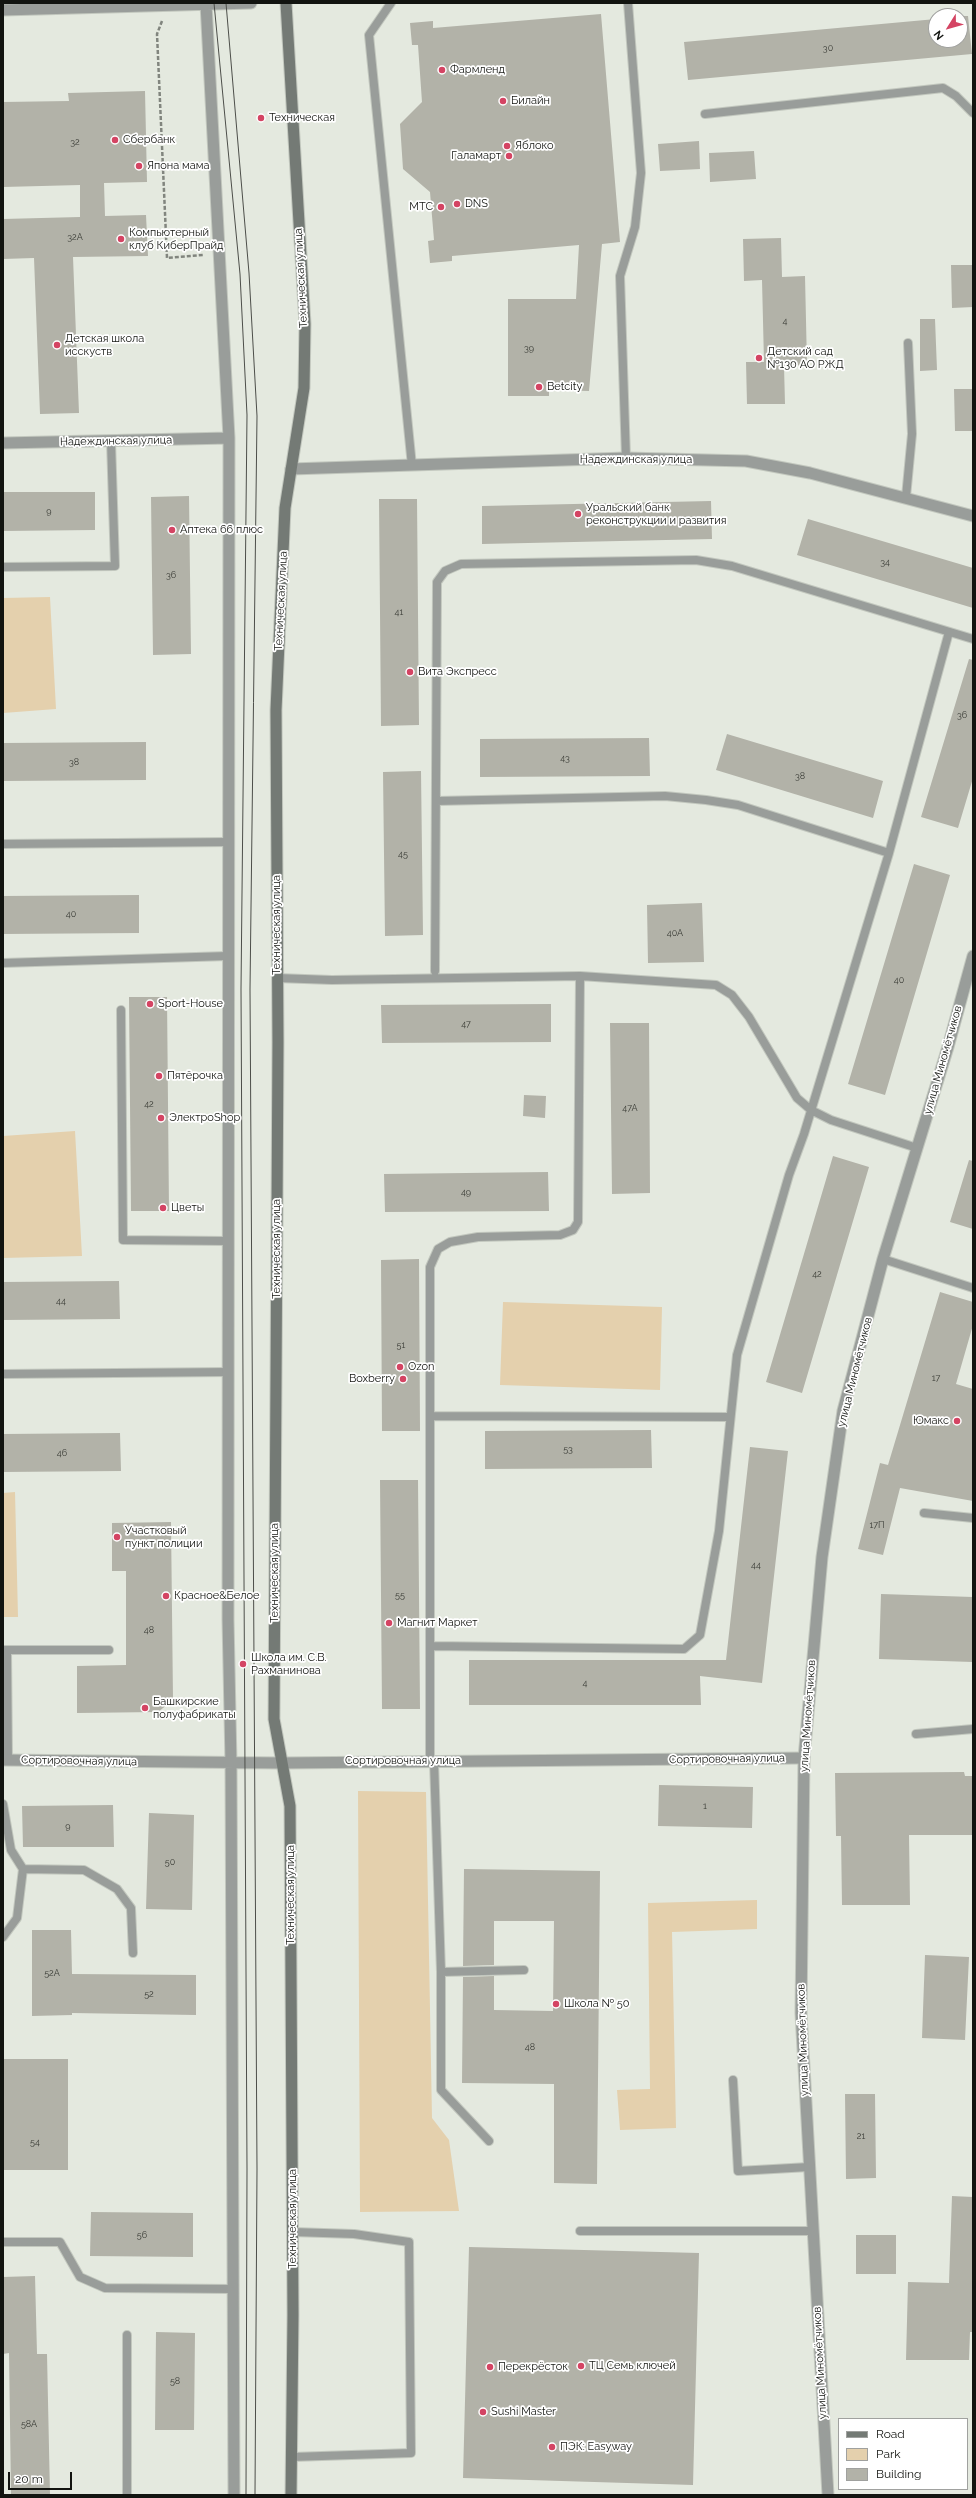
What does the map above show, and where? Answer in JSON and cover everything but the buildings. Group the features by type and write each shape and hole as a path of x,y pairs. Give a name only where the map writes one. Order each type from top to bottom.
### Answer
{"main road":[{"name":"Техническая улица","path":"286,3 305,324 304,388 285,508 276,710 277,978 274,1719 290,1806 293,2232 291,2495"}],"street":[{"path":"3,10 251,3"},
{"path":"206,4 229,438 228,1619 231,1762 234,2495"},
{"name":"Надеждинская улица","path":"3,443 229,438"},
{"name":"Надеждинская улица","path":"291,469 626,458 746,461 810,473 906,497 973,516"},
{"name":"улица Миномётчиков","path":"828,2495 812,2231 801,2013 804,1758 822,1557 843,1411 883,1259 973,956"},
{"name":"Сортировочная улица","path":"6,1760 282,1763 804,1758"}],"lane":[{"path":"391,3 368,35 412,466"},
{"path":"626,458 620,276 635,227 641,174 628,3"},
{"path":"705,114 943,88 956,96 973,113"},
{"path":"906,497 912,434 908,343"},
{"path":"3,567 115,566 110,441"},
{"path":"435,971 437,582 445,571 461,564 696,560 732,566 973,640"},
{"path":"430,1646 684,1649 690,1646 700,1635 719,1531 737,1355 789,1175 811,1110 889,853 949,632"},
{"path":"436,801 665,796 706,800 738,806 889,853"},
{"path":"3,844 229,842"},
{"path":"3,964 228,956"},
{"path":"277,978 332,980 580,976 716,985 732,995 749,1017 797,1098 811,1110 830,1120 917,1148"},
{"path":"489,2141 442,2090 430,1646 430,1267 438,1249 450,1242 478,1237 560,1235 573,1230 578,1222 580,976"},
{"path":"121,1010 123,1240 228,1241"},
{"path":"883,1259 973,1288"},
{"path":"3,1374 228,1372"},
{"path":"430,1416 730,1417"},
{"path":"924,1513 973,1518"},
{"path":"6,1760 5,1650 109,1650"},
{"path":"916,1734 973,1729"},
{"path":"3,1804 11,1850 22,1869 17,1918 3,1937"},
{"path":"22,1869 84,1870 117,1889 131,1908 133,1953"},
{"path":"440,1972 524,1970"},
{"path":"733,2080 738,2170 809,2167"},
{"path":"580,2231 812,2231"},
{"path":"292,2457 411,2453 409,2242 354,2234 293,2232"},
{"path":"3,2242 60,2242 80,2277 105,2288 233,2289"},
{"path":"127,2335 127,2495"}],"path":[{"path":"170,5 157,34 167,258 208,254"}],"green space":[{"path":"50,597 56,709 3,713 3,598"},
{"path":"75,1131 82,1256 3,1258 3,1136"},
{"path":"503,1302 662,1307 660,1390 500,1385"},
{"path":"15,1492 18,1617 3,1617 3,1493"},
{"path":"358,1791 426,1792 432,2118 449,2140 459,2211 360,2212"},
{"path":"757,1900 757,1929 672,1932 676,2128 620,2130 617,2090 650,2089 648,1903"}],"tram line":[{"path":"214,3 240,274 247,415 241,989 247,2169 246,2495"},
{"path":"226,3 249,273 257,416 250,989 257,2169 255,2495"}],"place":[{"name":"Фармленд","path":"442,70"},
{"name":"Билайн","path":"503,101"},
{"name":"Техническая","path":"261,118"},
{"name":"Сбербанк","path":"115,140"},
{"name":"Яблоко","path":"507,146"},
{"name":"Галамарт","path":"509,156"},
{"name":"Япона мама","path":"139,166"},
{"name":"DNS","path":"457,204"},
{"name":"МТС","path":"441,207"},
{"name":"Компьютерный клуб КиберПрайд","path":"121,239"},
{"name":"Детская школа исскуств","path":"57,345"},
{"name":"Детский сад №130 АО РЖД","path":"759,358"},
{"name":"Betcity","path":"539,387"},
{"name":"Уральский банк реконструкции и развития","path":"578,514"},
{"name":"Аптека 66 плюс","path":"172,530"},
{"name":"Вита Экспресс","path":"410,672"},
{"name":"Sport-House","path":"150,1004"},
{"name":"Пятёрочка","path":"159,1076"},
{"name":"ЭлектроShop","path":"161,1118"},
{"name":"Цветы","path":"163,1208"},
{"name":"Ozon","path":"400,1367"},
{"name":"Boxberry","path":"403,1379"},
{"name":"Юмакс","path":"957,1421"},
{"name":"Участковый пункт полиции","path":"117,1537"},
{"name":"Красное&Белое","path":"166,1596"},
{"name":"Магнит Маркет","path":"389,1623"},
{"name":"Школа им. С.В. Рахманинова","path":"243,1664"},
{"name":"Башкирские полуфабрикаты","path":"145,1708"},
{"name":"Школа № 50","path":"556,2004"},
{"name":"ТЦ Семь ключей","path":"581,2366"},
{"name":"Перекрёсток","path":"490,2367"},
{"name":"Sushi Master","path":"483,2412"},
{"name":"ПЭК: Easyway","path":"552,2447"}]}
